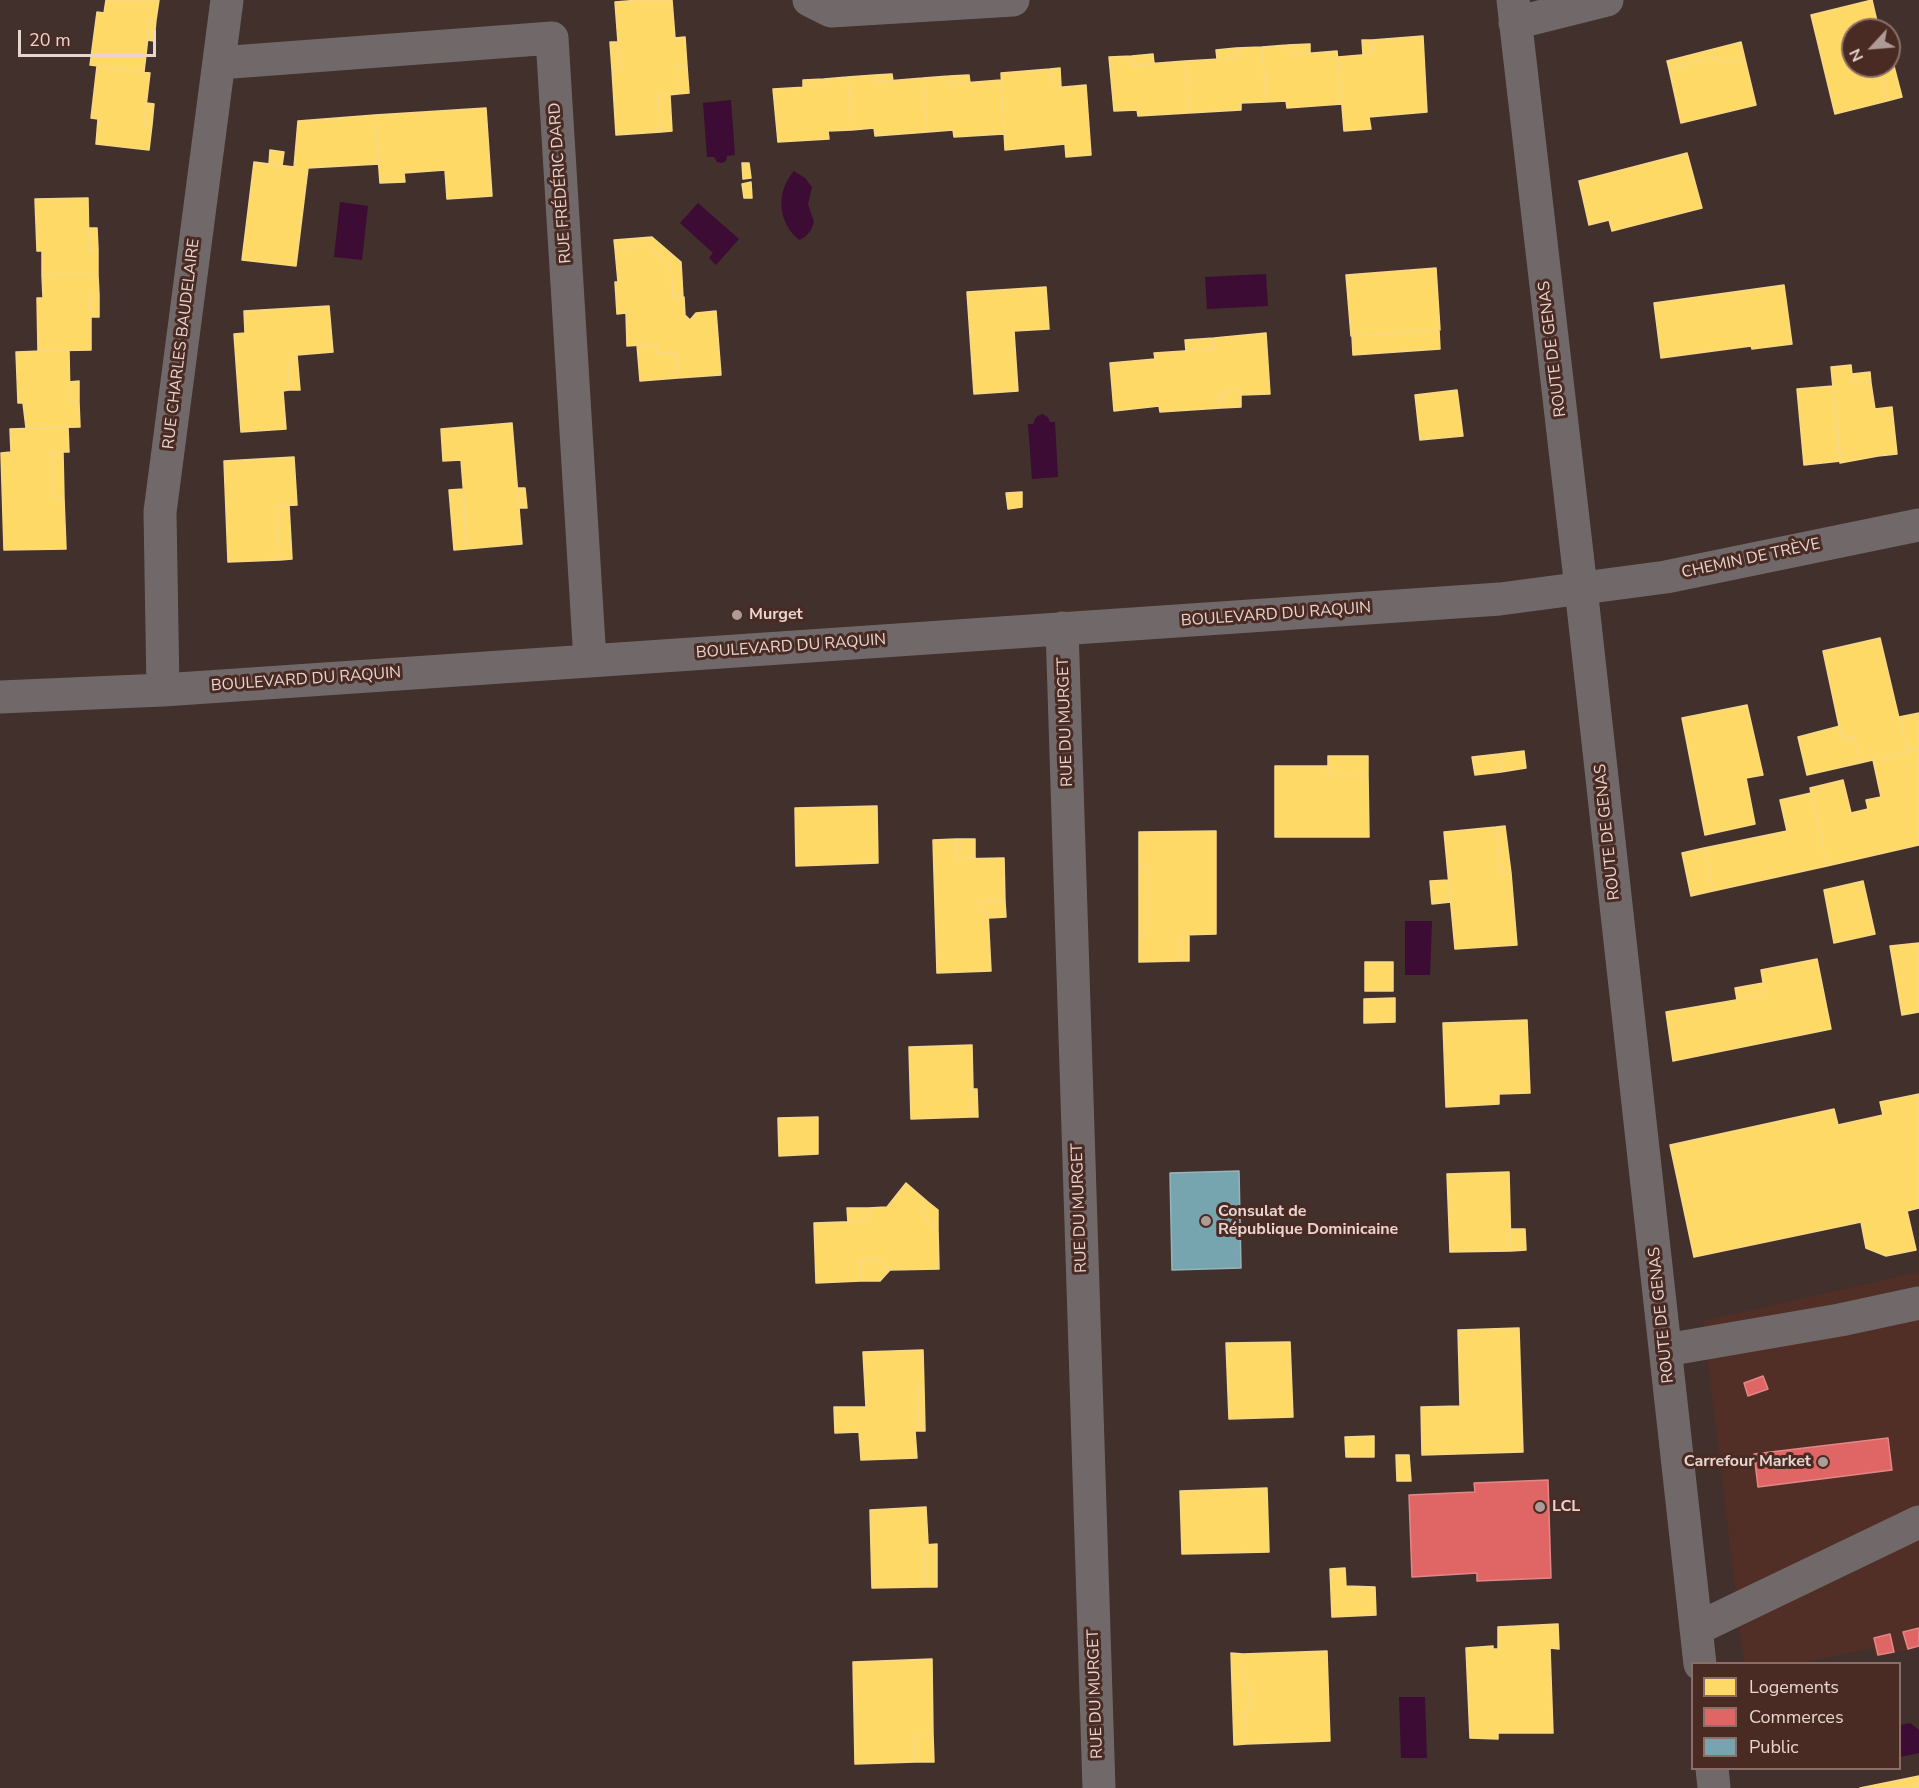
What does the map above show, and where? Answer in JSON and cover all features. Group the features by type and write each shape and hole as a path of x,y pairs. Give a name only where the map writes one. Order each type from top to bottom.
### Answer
{"street":[{"name":"RUE CHARLES BAUDELAIRE","path":"163,690 160,512 227,0"},
{"path":"809,0 831,11 1013,0"},
{"path":"1514,12 1606,0"},
{"name":"ROUTE DE GENAS","path":"1514,12 1581,588 1700,1662"},
{"name":"RUE FRÉDÉRIC DARD","path":"219,63 552,38 590,662"},
{"name":"CHEMIN DE TRÈVE","path":"1581,588 1666,577 1919,525"},
{"name":"BOULEVARD DU RAQUIN","path":"0,697 163,690 590,662 744,649 1500,599 1581,588"},
{"name":"RUE DU MURGET","path":"1062,628 1099,1788"},
{"path":"1666,1350 1840,1320 1919,1303"},
{"path":"1696,1629 1919,1522"},
{"path":"1712,1770 1714,1788"}],"shaded area":[{"path":"731,100 735,155 727,156 726,161 722,163 717,162 714,157 707,157 703,103"},
{"path":"794,171 805,178 812,187 808,204 814,222 811,230 799,240 786,224 782,206 784,188"},
{"path":"340,202 368,206 362,260 334,257"},
{"path":"698,203 739,239 716,265 709,258 713,253 680,223"},
{"path":"1266,274 1268,306 1207,309 1205,277"},
{"path":"1042,414 1048,417 1050,422 1055,422 1058,477 1032,479 1028,424 1033,424 1036,417"},
{"path":"1405,921 1432,921 1430,975 1405,975"},
{"path":"1919,1272 1919,1647 1875,1657 1873,1648 1808,1662 1744,1662 1703,1321"},
{"path":"1399,1697 1425,1697 1427,1758 1401,1758"},
{"path":"1910,1723 1919,1730 1919,1753 1901,1757 1901,1725"}],"building: Logements":[{"path":"106,0 159,0 156,20 150,20 144,72 90,65 97,12 104,13"},
{"path":"672,0 675,38 685,37 687,66 677,66 678,94 658,96 661,132 616,135 612,70 620,69 615,2"},
{"path":"1872,0 1876,18 1841,18 1841,78 1882,78 1887,101 1835,114 1811,15"},
{"path":"150,20 156,20 154,41 147,40"},
{"path":"1423,36 1427,112 1369,117 1371,129 1344,131 1338,57 1373,54 1372,40"},
{"path":"1362,40 1372,40 1373,54 1363,55"},
{"path":"610,42 619,42 620,69 612,70"},
{"path":"1741,42 1745,59 1718,64 1716,57 1669,69 1667,61"},
{"path":"1310,44 1310,53 1288,55 1287,45"},
{"path":"1287,45 1288,55 1337,51 1342,104 1287,108 1286,101 1266,102 1262,47"},
{"path":"1262,47 1266,102 1241,103 1241,110 1189,113 1185,61 1237,58 1236,48"},
{"path":"1236,48 1237,58 1217,59 1216,50"},
{"path":"1153,54 1154,64 1133,65 1132,56"},
{"path":"1132,56 1133,65 1185,61 1189,113 1138,116 1137,110 1114,111 1109,57"},
{"path":"1716,57 1718,64 1745,59 1756,105 1681,123 1669,69"},
{"path":"97,66 150,73 144,124 152,125 149,150 96,144 98,119 91,118"},
{"path":"677,66 687,66 689,93 678,94"},
{"path":"1060,68 1061,87 1052,88 1050,69"},
{"path":"1050,69 1052,88 1086,85 1091,155 1066,157 1065,144 1005,150 1001,73"},
{"path":"892,74 893,81 875,82 875,75"},
{"path":"875,75 875,82 923,78 928,132 875,136 874,128 852,130 847,77"},
{"path":"969,75 970,83 950,84 949,76"},
{"path":"949,76 950,84 1001,80 1004,134 954,137 953,130 928,132 923,78"},
{"path":"847,77 852,130 828,131 829,139 778,142 773,89 824,86 824,79"},
{"path":"1882,78 1897,78 1902,97 1887,101"},
{"path":"824,79 824,86 803,87 803,80"},
{"path":"670,95 672,131 661,132 658,96"},
{"path":"147,103 154,104 152,125 144,124"},
{"path":"486,108 492,196 447,199 445,170 404,173 405,182 380,183 375,115"},
{"path":"375,115 379,164 308,168 296,266 242,260 254,162 294,167 298,121"},
{"path":"270,150 284,152 282,166 269,164"},
{"path":"1687,153 1702,208 1612,231 1609,220 1589,225 1579,181"},
{"path":"742,163 749,163 751,178 743,179"},
{"path":"751,182 752,198 744,198 742,184"},
{"path":"88,198 89,250 98,249 98,275 42,275 42,251 37,251 35,199"},
{"path":"89,228 97,228 98,249 89,250"},
{"path":"652,237 681,262 683,297 673,297 671,266 648,246 615,249 614,240"},
{"path":"648,246 671,266 673,297 684,297 685,315 690,320 696,313 716,311 721,375 678,378 676,352 657,353 657,344 627,346 626,313 617,314 615,282 618,282 615,249"},
{"path":"1436,268 1440,330 1351,336 1346,275"},
{"path":"42,275 98,275 99,295 91,296 91,350 38,351 37,298 43,298"},
{"path":"1784,285 1792,344 1752,349 1751,346 1661,358 1654,303"},
{"path":"1046,287 1049,329 1014,331 1018,391 974,394 967,292"},
{"path":"99,295 99,317 91,317 91,296"},
{"path":"329,306 333,352 297,355 288,366 289,390 283,391 286,429 241,432 234,334 245,333 244,311"},
{"path":"1439,330 1440,349 1353,355 1352,336"},
{"path":"1266,333 1270,394 1241,395 1241,391 1220,393 1221,408 1160,412 1159,406 1114,411 1110,363 1155,359 1154,353 1215,349 1214,338"},
{"path":"1214,338 1215,349 1186,351 1185,340"},
{"path":"657,344 657,353 676,352 678,378 640,381 637,345"},
{"path":"69,350 70,402 79,402 80,427 26,428 23,403 18,403 16,352"},
{"path":"297,355 300,390 289,390 288,366"},
{"path":"1851,365 1853,384 1871,383 1875,409 1892,407 1897,454 1840,463 1831,367"},
{"path":"1870,372 1871,383 1853,384 1852,374"},
{"path":"79,381 79,402 70,402 69,382"},
{"path":"1833,386 1841,461 1804,465 1797,389"},
{"path":"1457,390 1463,436 1420,440 1415,395"},
{"path":"1241,391 1241,407 1221,408 1220,393"},
{"path":"512,423 522,544 466,549 461,460 443,461 441,429"},
{"path":"68,427 69,452 53,452 53,499 64,498 66,549 4,550 1,453 11,452 10,429"},
{"path":"53,452 63,452 64,498 53,499"},
{"path":"294,457 297,505 277,506 280,560 228,562 224,461"},
{"path":"518,488 525,488 527,508 519,508"},
{"path":"463,489 466,549 454,550 449,490"},
{"path":"1022,492 1022,507 1008,509 1006,493"},
{"path":"289,505 292,559 280,560 277,506"},
{"path":"1880,638 1907,752 1860,763 1854,737 1842,740 1823,651"},
{"path":"1747,705 1763,775 1746,778 1755,824 1705,835 1682,718"},
{"path":"1919,713 1919,749 1907,752 1899,717"},
{"path":"1840,726 1842,740 1854,737 1860,763 1807,775 1798,737"},
{"path":"1919,749 1919,845 1827,866 1810,788 1843,780 1851,813 1868,809 1866,800 1881,797 1873,760"},
{"path":"1524,751 1526,768 1501,772 1499,754"},
{"path":"1499,754 1501,772 1475,775 1472,757"},
{"path":"1328,756 1368,756 1368,774 1328,775"},
{"path":"1275,766 1328,766 1328,775 1368,774 1369,837 1275,837"},
{"path":"1811,793 1827,866 1713,891 1704,848 1787,831 1780,800"},
{"path":"877,806 878,863 796,866 795,808"},
{"path":"1505,826 1511,873 1501,874 1496,827"},
{"path":"1496,827 1501,874 1511,873 1517,945 1455,949 1444,832"},
{"path":"1216,831 1216,934 1181,935 1181,961 1139,962 1139,934 1147,933 1148,866 1139,866 1139,832"},
{"path":"956,839 975,839 975,858 956,859"},
{"path":"956,839 956,859 1004,858 1005,901 979,902 980,912 988,912 991,971 937,973 933,840"},
{"path":"1704,848 1713,891 1691,896 1682,853"},
{"path":"1139,866 1148,866 1147,933 1139,934"},
{"path":"1449,880 1451,902 1432,904 1430,881"},
{"path":"1863,881 1875,934 1834,943 1824,890"},
{"path":"1005,901 1006,917 989,918 988,912 980,912 979,902"},
{"path":"1181,935 1189,935 1189,961 1181,961"},
{"path":"1919,943 1919,1012 1902,1015 1890,946"},
{"path":"1817,959 1831,1029 1673,1061 1666,1012 1765,995 1761,970"},
{"path":"1365,962 1393,962 1393,991 1365,991"},
{"path":"1763,983 1765,995 1737,1000 1735,988"},
{"path":"1395,998 1395,1022 1364,1023 1364,999"},
{"path":"1527,1020 1530,1093 1499,1094 1499,1104 1446,1107 1443,1023"},
{"path":"972,1045 973,1089 969,1089 971,1117 911,1119 909,1047"},
{"path":"969,1089 977,1089 978,1117 971,1117"},
{"path":"1919,1094 1919,1208 1907,1211 1916,1250 1886,1256 1866,1248 1861,1222 1694,1257 1670,1145 1834,1109 1838,1125 1883,1115 1880,1102"},
{"path":"818,1117 818,1154 779,1156 778,1118"},
{"path":"1509,1172 1511,1251 1450,1252 1447,1174"},
{"path":"906,1183 928,1202 919,1212 938,1229 939,1269 890,1270 878,1259 860,1260 861,1281 816,1283 814,1223 869,1221 868,1208 887,1207"},
{"path":"928,1202 938,1210 938,1229 919,1212"},
{"path":"847,1208 868,1208 869,1221 848,1222"},
{"path":"1510,1229 1525,1229 1526,1250 1511,1251"},
{"path":"878,1259 890,1270 880,1281 861,1281 860,1260"},
{"path":"1519,1328 1523,1452 1422,1455 1421,1407 1460,1406 1458,1330"},
{"path":"1290,1342 1293,1417 1229,1419 1226,1343"},
{"path":"923,1350 924,1387 918,1388 919,1431 915,1431 917,1458 861,1460 859,1432 835,1433 834,1407 866,1407 863,1352"},
{"path":"924,1387 925,1431 919,1431 918,1388"},
{"path":"1374,1436 1374,1457 1346,1457 1345,1437"},
{"path":"1396,1455 1409,1455 1411,1481 1397,1481"},
{"path":"1267,1488 1269,1552 1182,1554 1180,1491"},
{"path":"926,1507 928,1544 924,1545 925,1587 872,1588 870,1510"},
{"path":"937,1544 937,1587 925,1587 924,1545"},
{"path":"1345,1568 1346,1586 1375,1587 1376,1615 1332,1617 1330,1569"},
{"path":"1558,1624 1559,1649 1550,1648 1553,1733 1498,1733 1498,1739 1470,1738 1466,1648 1493,1646 1493,1649 1498,1649 1498,1627"},
{"path":"1327,1651 1330,1741 1246,1744 1244,1711 1251,1712 1251,1687 1244,1687 1243,1654"},
{"path":"1231,1653 1243,1654 1244,1687 1251,1687 1251,1712 1244,1711 1246,1744 1234,1745"},
{"path":"932,1659 933,1734 914,1735 915,1762 855,1764 853,1662"},
{"path":"933,1734 934,1762 915,1762 914,1735"},
{"path":"1919,1776 1919,1788 1860,1788"}],"building: Commerces":[{"path":"1763,1376 1768,1389 1748,1396 1744,1383"},
{"name":"Carrefour Market","path":"1888,1438 1892,1470 1758,1487 1754,1454"},
{"path":"1548,1480 1551,1578 1477,1581 1477,1573 1412,1577 1409,1495 1475,1492 1474,1483"},
{"path":"1919,1628 1919,1646 1908,1649 1903,1632"},
{"path":"1890,1634 1894,1652 1878,1655 1874,1638"}],"building: Public":[{"name":"Consulat de République Dominicaine","path":"1239,1171 1241,1268 1172,1270 1170,1173"}],"place":[{"name":"Murget","path":"737,615"},
{"name":"Consulat de République Dominicaine","path":"1206,1221"},
{"name":"Carrefour Market","path":"1823,1462"},
{"name":"LCL","path":"1540,1507"}]}
